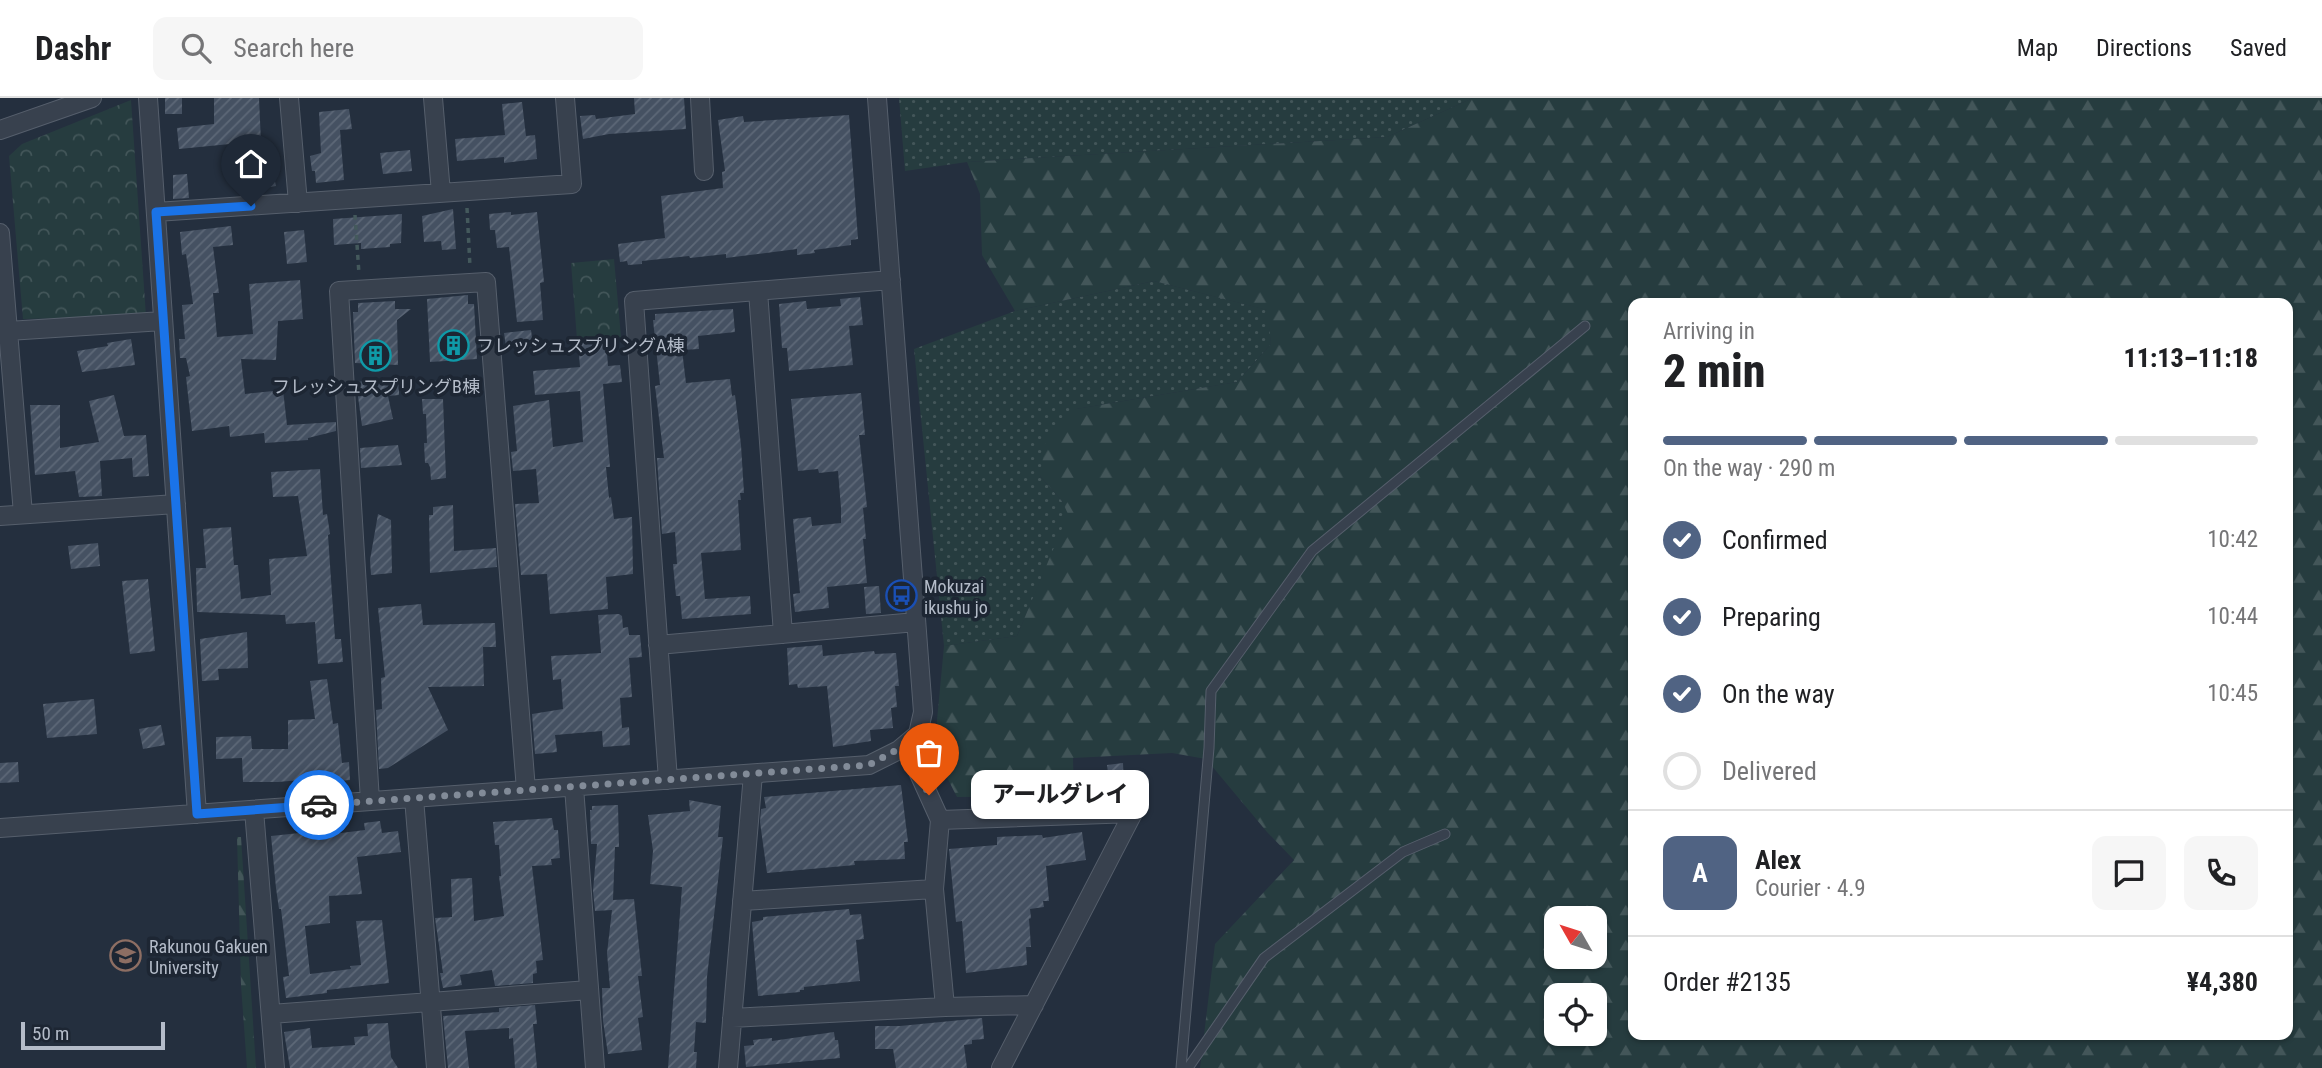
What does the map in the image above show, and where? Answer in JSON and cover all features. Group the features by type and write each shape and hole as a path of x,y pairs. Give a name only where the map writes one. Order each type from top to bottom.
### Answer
{"street":[{"path":"0,130 92,98"},
{"path":"148,98 197,814"},
{"path":"289,98 298,203"},
{"path":"433,98 441,193"},
{"path":"156,212 572,184 565,98"},
{"path":"705,171 700,98 712,98"},
{"path":"0,828 869,765 906,745 918,734 923,712 877,98"},
{"path":"0,233 23,514"},
{"path":"668,780 634,301 891,280"},
{"path":"370,802 338,291 486,282 526,790"},
{"path":"758,291 783,634"},
{"path":"8,331 163,321"},
{"path":"0,516 176,503"},
{"path":"659,645 916,622"},
{"path":"906,745 940,820 934,889 945,1007"},
{"path":"728,1068 753,774"},
{"path":"574,787 595,1068"},
{"path":"414,798 436,1068"},
{"path":"254,810 275,1068"},
{"path":"940,820 1133,813 1001,1068"},
{"path":"742,901 934,889"},
{"path":"271,1014 589,990"},
{"path":"732,1018 1034,1005"}],"lane":[{"path":"1181,1068 1209,748 1211,691 1312,551 1585,326"},
{"path":"1188,1068 1264,958 1403,852 1445,834"}],"path":[{"path":"466,191 471,283"},
{"path":"354,199 360,290"}],"green space":[{"path":"899,98 1473,98 1387,137 967,162 905,171"},
{"path":"1473,98 2322,98 2322,1068 1200,1068 1215,944 1294,860 1206,759 1172,753 1073,758 1074,796 957,797 934,752 944,646 1017,636 1068,514 1062,501 1040,476 1046,438 1076,409 1237,382 1271,344 1267,310 1154,281 1015,311 982,255 980,194 967,162 1387,137"},
{"path":"131,100 146,316 23,319 9,156 22,144"},
{"path":"614,259 621,337 577,339 571,263"},
{"path":"1154,281 1268,310 1271,344 1237,382 1076,409 1040,476 1062,501 1069,514 1017,636 944,646 914,349 1015,311"},
{"path":"237,837 241,837 256,1068 247,1068 241,985"}],"building":[{"path":"165,98 182,98 182,114 165,114"},
{"path":"214,98 259,98 262,164 271,162 276,186 238,193 230,144 179,149 177,128 214,124"},
{"path":"634,98 684,98 686,129 609,134 583,139 580,116 595,115 596,119 635,114"},
{"path":"522,102 526,136 535,135 537,159 504,163 504,157 457,161 455,139 505,135 502,104"},
{"path":"349,109 352,129 340,130 344,180 316,183 310,156 321,153 319,112"},
{"path":"849,115 858,239 851,240 851,245 797,255 797,249 726,258 726,254 642,261 642,264 628,265 627,261 620,262 618,244 665,238 661,196 723,188 722,172 725,171 718,120 743,116 744,122"},
{"path":"410,150 412,171 383,174 380,153"},
{"path":"187,174 189,198 173,199 173,175"},
{"path":"453,209 456,249 442,250 441,241 424,242 422,216"},
{"path":"511,212 511,215 537,212 544,282 540,283 543,320 517,322 509,247 497,248 495,230 490,230 489,214"},
{"path":"402,214 401,243 390,244 390,247 361,249 361,243 334,245 333,219"},
{"path":"231,226 233,245 213,247 219,293 213,293 217,337 253,334 249,284 300,280 303,319 278,321 276,360 241,359 245,394 283,390 287,425 336,422 336,431 308,440 265,443 264,433 230,437 229,426 192,431 186,377 190,376 186,358 180,358 179,339 185,339 182,305 193,304 186,254 182,255 180,232"},
{"path":"304,230 307,262 287,264 284,232"},
{"name":"フレッシュスプリングA棟","path":"468,295 468,304 474,304 477,359 430,362 427,299"},
{"path":"860,297 863,325 849,326 853,365 789,371 787,348 782,348 779,304 806,301 807,309 841,306 840,299"},
{"name":"フレッシュスプリングB棟","path":"395,301 395,309 411,309 397,320 398,365 355,363 353,312 358,312 358,303"},
{"path":"733,309 735,332 698,336 699,349 682,350 686,383 730,379 732,396 735,395 741,445 744,493 740,493 741,500 738,500 741,550 701,553 705,599 750,596 751,614 682,619 680,596 676,596 673,564 677,564 675,532 662,534 657,458 664,458 655,386 660,385 653,320 655,314"},
{"path":"531,330 533,345 506,347 504,333"},
{"path":"131,339 135,365 82,372 77,351"},
{"path":"606,340 608,366 620,365 622,382 603,384 610,467 606,467 609,498 611,497 614,519 632,517 633,574 606,577 608,609 550,614 547,574 521,575 515,504 539,503 536,469 513,471 511,452 517,451 513,406 549,400 553,447 583,442 580,391 535,395 533,371 580,367 578,343"},
{"path":"399,378 399,395 388,396 393,419 362,426 356,382"},
{"path":"861,393 865,435 859,435 867,507 863,508 866,539 863,539 867,583 827,587 829,608 795,612 793,594 800,593 793,519 811,517 812,526 841,523 841,508 838,471 798,471 791,399"},
{"path":"114,395 124,436 146,435 149,476 133,477 132,458 100,461 102,496 79,497 75,471 35,475 30,405 60,405 60,448 99,442 89,401"},
{"path":"422,399 443,399 446,478 431,480 430,467 425,463 426,414 423,414"},
{"path":"398,445 402,465 361,468 360,448"},
{"path":"320,469 323,515 327,514 330,534 335,639 341,639 343,662 318,664 315,622 286,624 285,615 197,612 196,568 206,568 203,529 231,527 234,565 238,565 241,599 271,595 269,559 307,556 298,496 273,497 271,472"},
{"path":"453,505 454,551 496,548 497,567 430,573 429,515 433,515 433,507"},
{"path":"378,514 391,520 392,573 371,575 370,560"},
{"path":"98,543 100,566 71,569 68,546"},
{"path":"148,579 155,651 130,654 122,581"},
{"path":"879,586 881,613 866,614 864,587"},
{"path":"421,604 423,625 495,623 496,647 483,647 484,686 428,687 448,730 388,768 379,769 376,710 382,709 381,678 385,677 378,608"},
{"path":"598,615 622,616 623,628 628,627 629,635 640,635 642,657 629,658 632,697 620,698 622,728 629,727 630,745 603,747 602,731 555,735 557,752 535,754 532,714 563,709 561,679 553,680 551,656 601,653"},
{"path":"247,632 248,668 218,669 219,680 202,681 200,639"},
{"path":"822,645 823,656 874,651 875,654 896,653 899,686 895,686 897,707 891,708 893,728 870,730 871,741 833,747 827,686 798,688 797,684 789,685 787,648"},
{"path":"327,679 333,724 338,723 342,763 349,762 350,780 324,782 323,778 243,782 242,758 216,759 216,737 251,736 252,749 288,749 288,720 315,719 310,681"},
{"path":"94,699 97,734 47,738 43,704"},
{"path":"161,725 165,745 143,749 139,729"},
{"path":"18,762 19,782 0,783 0,763"},
{"path":"1123,763 1124,786 1107,788 1108,796 1090,799 1087,776 1108,773 1107,765"},
{"path":"901,785 908,842 904,842 905,859 854,861 855,865 767,873 760,822 761,809 766,808 764,797"},
{"path":"689,800 721,806 718,837 723,837 707,977 706,1023 696,1022 696,1068 668,1068 682,887 650,884 653,851 648,815 690,811"},
{"path":"618,805 619,847 615,847 613,900 634,899 642,976 638,976 643,1017 638,1018 642,1050 608,1054 602,988 610,988 607,953 612,910 595,911 593,891 597,844 591,844 590,810 592,806"},
{"path":"552,818 554,830 558,830 560,858 551,859 552,865 532,866 543,960 536,961 537,973 533,974 533,983 495,986 492,970 460,975 462,985 443,988 435,918 452,917 451,879 472,878 474,921 504,916 499,876 499,845 495,845 493,822"},
{"path":"380,821 382,833 398,831 401,852 357,857 362,894 329,896 330,923 305,926 310,974 351,969 350,966 361,965 356,921 382,920 389,983 286,998 283,977 289,976 271,836 309,832 309,837 365,830 364,823"},
{"path":"1082,832 1086,860 1046,866 1049,901 1043,901 1044,907 1030,909 1031,947 1026,947 1027,965 966,973 962,921 956,922 949,849 997,845 997,837 1042,835 1043,838"},
{"path":"849,909 850,915 861,914 864,939 856,940 860,981 804,987 800,992 758,996 752,922 763,920 763,917"},
{"path":"535,1005 537,1024 533,1024 537,1068 515,1068 513,1038 509,1039 509,1028 465,1031 469,1068 448,1068 443,1016 499,1012 499,1008"},
{"path":"982,1018 984,1039 972,1040 972,1044 964,1045 967,1068 896,1068 893,1049 875,1049 875,1026"},
{"path":"388,1023 391,1057 398,1068 290,1068 284,1032 310,1028 312,1048 355,1045 354,1037 368,1036 367,1024"},
{"path":"834,1032 840,1058 746,1067 744,1046 754,1045 753,1040 772,1038 772,1041"}],"way so far":[{"path":"319,805 869,765 906,745 929,795"}],"place":[{"name":"フレッシュスプリングA棟","path":"453,345"},
{"name":"フレッシュスプリングB棟","path":"376,355"},
{"name":"Mokuzai ikushu jo","path":"901,596"},
{"name":"アールグレイ","path":"929,795"},
{"name":"Rakunou Gakuen University","path":"126,956"}],"route":[{"path":"251,206 156,212 197,814 319,805"}]}
